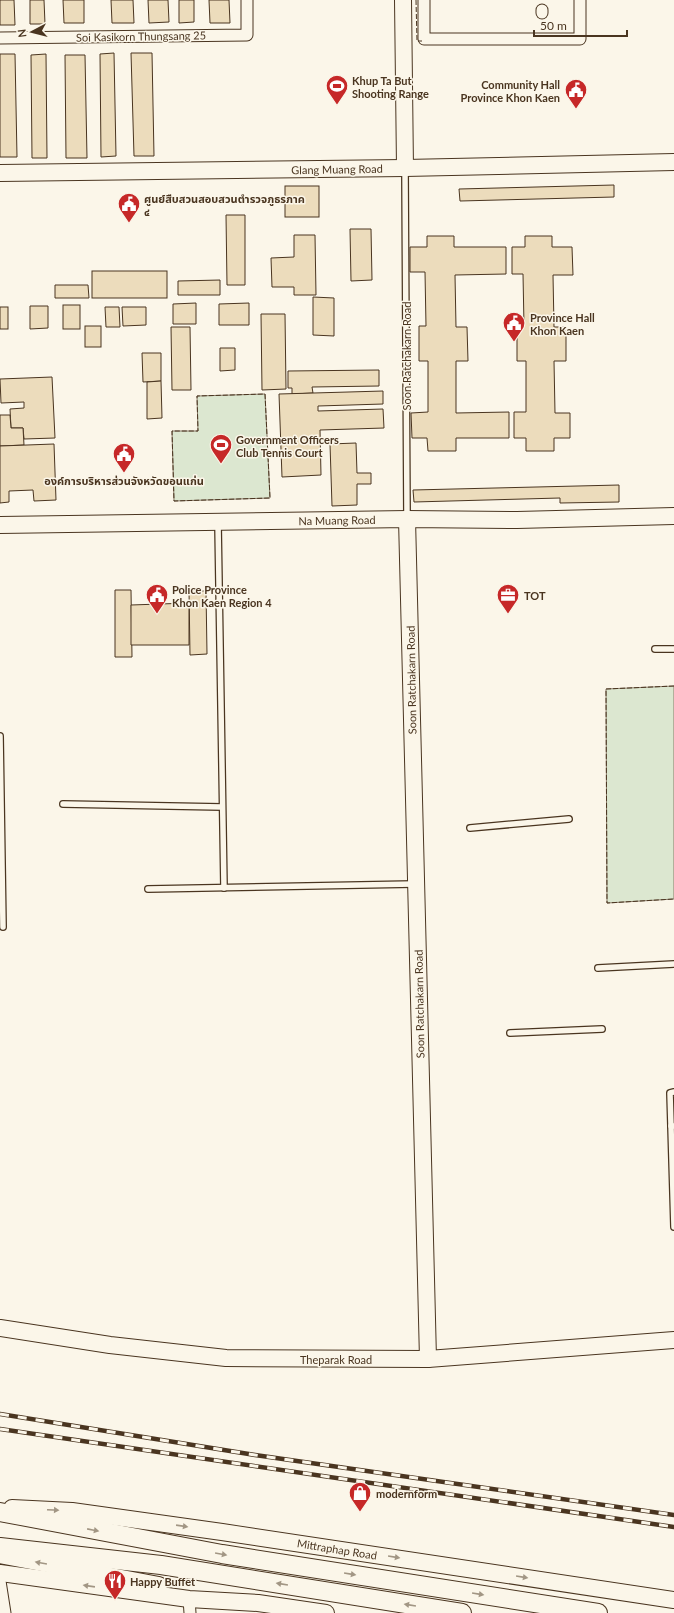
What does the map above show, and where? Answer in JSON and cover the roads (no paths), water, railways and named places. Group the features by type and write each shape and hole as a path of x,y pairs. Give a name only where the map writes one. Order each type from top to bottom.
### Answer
{"main road":[{"name":"Mittraphap Road","path":"0,1512 222,1554 598,1613"},
{"path":"0,1546 161,1565 462,1613"}],"street":[{"name":"Soi Kasikorn Thungsang 25","path":"0,38 247,35 247,0"},
{"name":"Soon Ratchakarn Road","path":"403,0 405,168"},
{"path":"424,0 424,39 580,39 580,0"},
{"name":"Glang Muang Road","path":"0,172 405,168 674,162"},
{"name":"Na Muang Road","path":"0,525 517,520 674,516"},
{"name":"Soon Ratchakarn Road","path":"407,520 428,1359"},
{"name":"Theparak Road","path":"0,1328 110,1345 226,1358 428,1359 674,1340"},
{"name":"Mittraphap Road","path":"0,1507 72,1511 674,1600"},
{"path":"0,1555 258,1603 326,1613"},
{"path":"0,1573 189,1606 258,1603"},
{"path":"0,1581 5,1613"}],"lane":[{"name":"Soon Ratchakarn Road","path":"405,168 407,520"},
{"path":"218,522 224,888"},
{"path":"655,649 674,649"},
{"path":"0,736 3,927"},
{"path":"63,804 222,807"},
{"path":"470,828 569,819"},
{"path":"148,889 416,884"},
{"path":"598,968 674,964"},
{"path":"510,1033 602,1029"},
{"path":"674,1092 670,1092 674,1227"}],"railway":[{"path":"0,1414 255,1455 674,1515"},
{"path":"0,1429 674,1527"}],"place":[{"name":"Khup Ta But Shooting Range","path":"337,106"},
{"name":"Community Hall Province Khon Kaen","path":"576,110"},
{"name":"ศูนย์สืบสวนสอบสวนตำรวจภูธรภาค ๔","path":"129,224"},
{"name":"Province Hall Khon Kaen","path":"514,342"},
{"name":"Government Officers Club Tennis Court","path":"221,464"},
{"name":"องค์การบริหารส่วนจังหวัดขอนแก่น","path":"124,474"},
{"name":"Police Province Khon Kaen Region 4","path":"157,614"},
{"name":"TOT","path":"508,614"},
{"name":"modernform","path":"360,1512"},
{"name":"Happy Buffet","path":"115,1600"}]}
